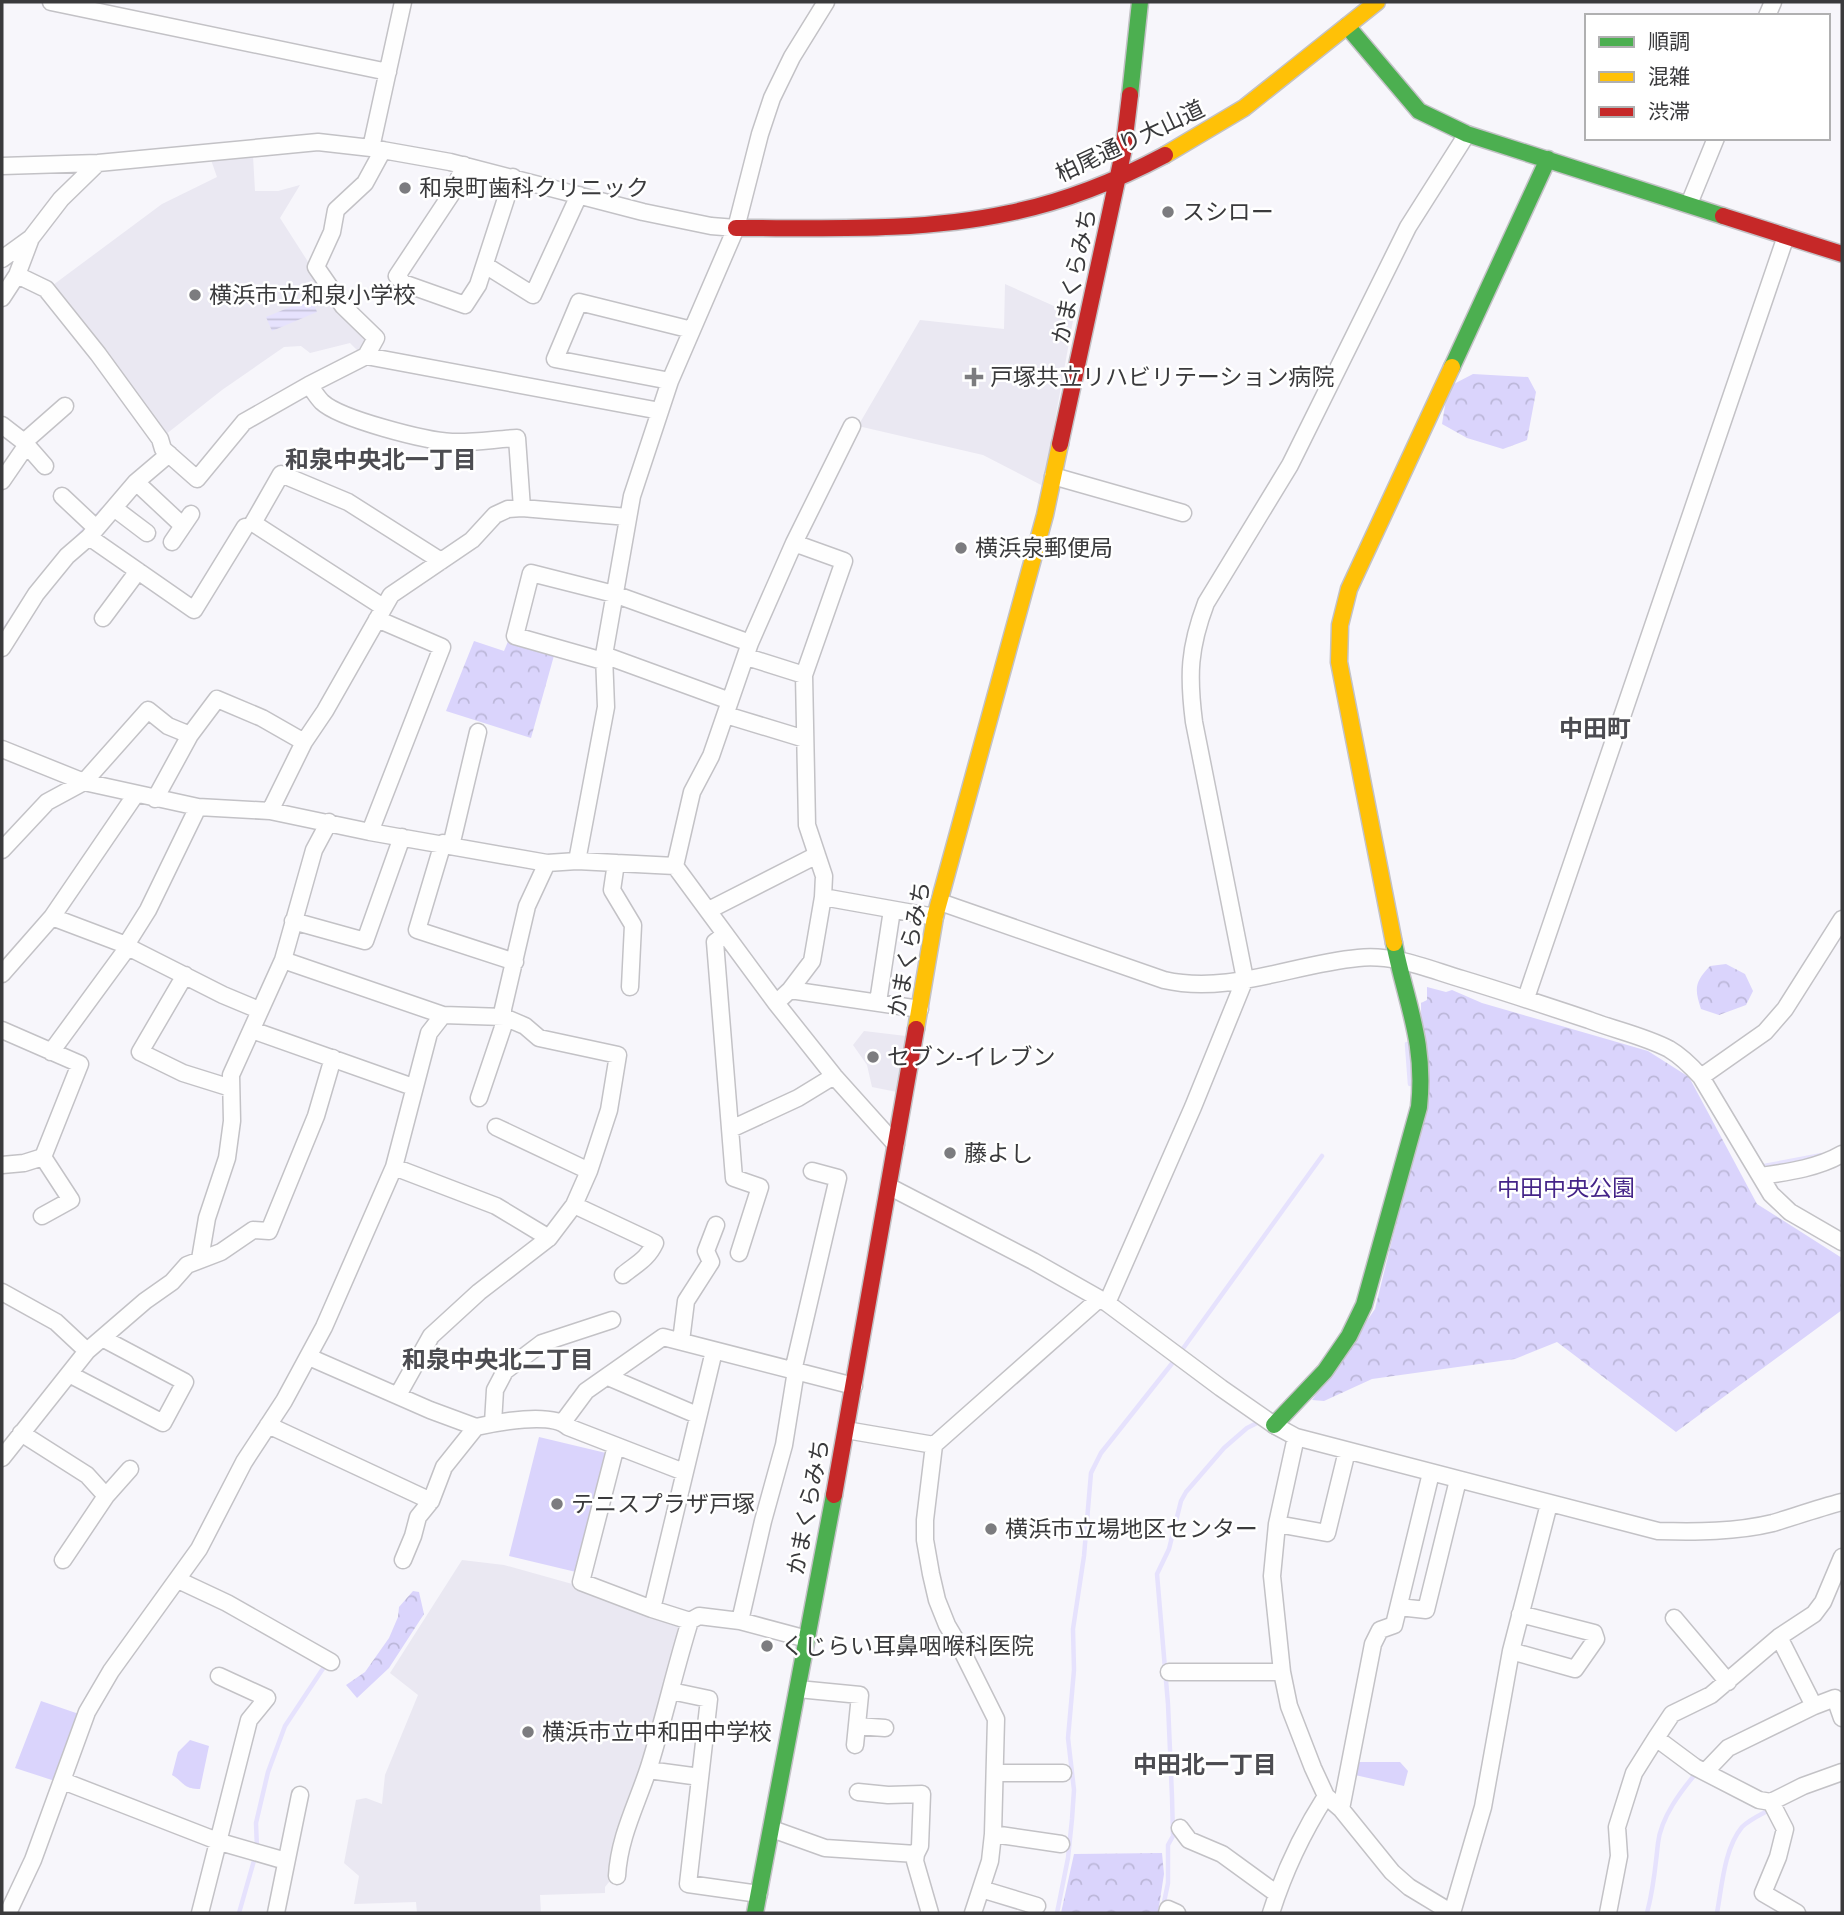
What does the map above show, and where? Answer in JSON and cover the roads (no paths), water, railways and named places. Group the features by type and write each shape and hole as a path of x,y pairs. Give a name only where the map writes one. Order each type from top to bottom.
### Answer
{"street":[{"path":"51,2 388,72"},
{"path":"17,275 46,289 98,354 160,439 163,449 197,479 244,422 309,384 366,356 376,338 343,306 316,267 332,232 337,210 365,183 377,149 388,72 403,2"},
{"path":"577,861 606,707 604,658 632,496 670,381 736,228 772,98 792,57 826,2"},
{"name":"かまくらみち","path":"755,1913 854,1386 937,909 1054,476 1119,177 1140,2"},
{"name":"柏尾通り大山道","path":"736,228 895,226 1007,214 1062,200 1119,177 1210,130 1244,108 1377,2"},
{"path":"1347,26 1419,111 1467,134 1842,254"},
{"path":"973,1913 990,1861 996,1719 947,1625 931,1574 925,1540 925,1520 934,1444 1103,1301 1193,1107 1245,979 1194,722 1189,683 1194,637 1206,603 1290,465 1408,227 1467,134"},
{"path":"1689,204 1715,140"},
{"path":"2,166 98,163 318,142 377,149 464,165 643,212 711,226 736,228"},
{"path":"1273,1424 1325,1371 1349,1336 1364,1305 1419,1107 1421,1073 1418,1046 1405,984 1392,959 1339,662 1336,643 1338,625 1349,589 1548,159"},
{"path":"2,259 31,238 61,199 98,163"},
{"path":"464,165 447,201 397,276 403,283 465,305 478,285 513,177"},
{"path":"485,265 533,295 579,195"},
{"path":"1526,998 1786,236"},
{"path":"2,298 17,275 31,238"},
{"path":"670,381 555,359 579,302 692,330"},
{"path":"366,356 660,411"},
{"path":"309,384 323,403 329,406 380,427 425,439 453,442 517,438 522,508"},
{"path":"2,481 25,444 65,406"},
{"path":"2,425 25,444 45,466"},
{"path":"675,866 692,792 711,755 748,650 794,543 852,426"},
{"path":"2,648 36,594 90,526 114,508 136,482 169,454"},
{"path":"370,832 442,647 380,613 253,523 281,474 348,502 441,561"},
{"path":"1054,476 1183,513"},
{"path":"136,482 187,520 172,542"},
{"path":"62,496 138,571 194,610 245,527"},
{"path":"114,508 147,533"},
{"path":"270,811 304,742 325,711 391,595 472,540 495,515 508,509 628,517"},
{"path":"776,1003 790,990 811,961 823,897 824,876 807,825 804,675 844,561 794,543"},
{"path":"103,618 138,571"},
{"path":"804,675 614,594 531,573 515,636 604,658 805,739"},
{"path":"155,799 190,735 218,699 262,718 304,742"},
{"path":"2,850 47,802 84,782 148,710 168,726 190,735"},
{"path":"478,732 447,845 417,930 516,962"},
{"path":"2,749 84,782 198,807 270,811 370,832 547,863 577,861 675,866 776,1003 834,1076 896,1145"},
{"path":"2,974 52,916 136,794"},
{"path":"51,1052 127,946 148,910 198,807"},
{"path":"201,1259 207,1218 228,1158 232,1121 231,1075 283,960 314,850 329,822"},
{"path":"293,921 365,941 402,836"},
{"path":"709,910 817,856"},
{"path":"479,1098 503,1027 503,1009 527,906 547,863"},
{"path":"616,863 612,890 632,925 630,987"},
{"path":"823,897 892,910 937,909 1185,985 1206,986 1361,957 1392,959 1526,998 1649,1040 1672,1051 1701,1077 1771,1194 1790,1212 1842,1242"},
{"path":"877,1002 892,910"},
{"path":"52,916 127,946 223,995 259,1010"},
{"path":"1701,1077 1765,1032 1785,1009 1842,919"},
{"path":"724,935 715,942 734,1178 760,1187 739,1253"},
{"path":"283,960 443,1014 504,1017 525,1026 539,1038 618,1055 609,1110 589,1171 574,1205 549,1238 479,1292 431,1336 398,1395"},
{"path":"185,975 140,1052 183,1073 231,1088"},
{"path":"790,990 920,1009"},
{"path":"8,1913 33,1860 97,1694 199,1549 244,1462 284,1401 324,1327 394,1167 429,1033 443,1014"},
{"path":"2,1030 80,1064 43,1157"},
{"path":"252,1030 413,1087"},
{"path":"2,1458 88,1351 145,1301 172,1282 187,1265 221,1252 253,1230 269,1231 316,1116 333,1058"},
{"path":"731,1129 798,1098 834,1076"},
{"path":"496,1127 589,1171"},
{"path":"1761,1176 1790,1172 1831,1161 1842,1154"},
{"path":"2,1165 24,1163 43,1157"},
{"path":"43,1157 71,1200 43,1216"},
{"path":"394,1167 496,1206 549,1238"},
{"path":"740,1621 784,1446 795,1377 793,1371 838,1178 812,1171"},
{"path":"890,1187 1033,1261 1103,1301 1257,1413 1296,1437 1658,1531 1697,1532 1772,1523 1842,1502"},
{"path":"574,1205 655,1243 650,1254 641,1263 622,1275"},
{"path":"681,1341 686,1301 711,1262 706,1251 716,1224"},
{"path":"2,1292 56,1322 88,1351"},
{"path":"493,1423 495,1390 505,1371 542,1343 612,1320"},
{"path":"562,1422 586,1391 663,1337 854,1386"},
{"path":"69,1374 163,1423 185,1382 104,1339"},
{"path":"652,1609 714,1351"},
{"path":"309,1357 470,1424 528,1419 562,1422 568,1427 684,1472"},
{"path":"608,1377 697,1415"},
{"path":"403,1560 418,1517 470,1424"},
{"path":"268,1425 428,1499"},
{"path":"846,1430 934,1444"},
{"path":"22,1433 88,1475 106,1496"},
{"path":"1296,1437 1277,1524 1272,1576 1282,1672 1299,1734 1326,1796 1340,1809 1372,1850 1409,1886 1452,1913 1483,1807 1511,1651 1549,1504"},
{"path":"616,1446 581,1582 691,1621"},
{"path":"1277,1524 1327,1533 1348,1451"},
{"path":"63,1560 106,1496 131,1469"},
{"path":"1340,1809 1373,1644 1380,1630 1394,1625 1431,1473"},
{"path":"1399,1607 1426,1610 1458,1480"},
{"path":"1608,1913 1619,1856 1618,1827 1634,1773 1656,1738 1672,1714 1711,1695 1779,1637 1814,1614 1842,1558"},
{"path":"177,1580 227,1603 331,1662"},
{"path":"1511,1651 1575,1669 1596,1639 1594,1633 1520,1614"},
{"path":"617,1876 618,1858 627,1824 648,1770 691,1621 699,1616 740,1621 807,1639"},
{"path":"1674,1618 1728,1682"},
{"path":"1779,1637 1814,1706"},
{"path":"1169,1672 1282,1672"},
{"path":"200,1913 249,1720 267,1698 219,1676"},
{"path":"798,1689 860,1696 855,1745"},
{"path":"671,1691 709,1699 688,1884 759,1894"},
{"path":"1706,1771 1728,1748 1814,1706 1835,1698 1842,1718"},
{"path":"857,1726 885,1728"},
{"path":"1656,1738 1695,1766 1759,1800 1771,1802 1803,1786 1842,1772"},
{"path":"648,1770 700,1777"},
{"path":"995,1773 1063,1773"},
{"path":"62,1781 220,1842 286,1861"},
{"path":"858,1792 922,1794 920,1846 915,1861 928,1913"},
{"path":"276,1913 300,1796"},
{"path":"1271,1913 1304,1831 1326,1796"},
{"path":"1771,1802 1785,1829 1784,1839 1763,1893 1797,1913"},
{"path":"1180,1828 1189,1840 1222,1854 1277,1894"},
{"path":"772,1829 825,1848 916,1854"},
{"path":"993,1835 1061,1844"},
{"path":"981,1889 1037,1906"},
{"path":"1167,1913 1168,1909 1177,1913"}],"waterway":[{"path":"78,537 102,510"},
{"path":"2,633 9,623"},
{"path":"1407,1044 1410,1084"},
{"path":"1764,1166 1822,1155"},
{"path":"1057,1913 1068,1858 1072,1819 1074,1790 1068,1738 1074,1670 1073,1629 1084,1556 1091,1473 1101,1453 1174,1361 1322,1156"},
{"path":"1163,1907 1168,1883 1168,1845 1173,1836 1168,1704 1157,1574 1169,1549 1181,1501 1186,1492 1224,1448 1247,1428 1263,1420"},
{"path":"257,1849 256,1823 268,1772 285,1726 324,1667"},
{"path":"1647,1913 1663,1824 1678,1796 1697,1772"},
{"path":"1717,1913 1725,1868 1736,1836 1745,1824 1771,1809"},
{"path":"239,1913 255,1857"}],"place":[{"name":"和泉町歯科クリニック","path":"405,188"},
{"name":"スシロー","path":"1168,212"},
{"name":"横浜市立和泉小学校","path":"195,295"},
{"name":"戸塚共立リハビリテーション病院","path":"974,377"},
{"name":"横浜泉郵便局","path":"961,548"},
{"name":"セブン-イレブン","path":"873,1057"},
{"name":"藤よし","path":"950,1153"},
{"name":"テニスプラザ戸塚","path":"557,1504"},
{"name":"横浜市立場地区センター","path":"991,1529"},
{"name":"くじらい耳鼻咽喉科医院","path":"767,1646"},
{"name":"横浜市立中和田中学校","path":"528,1732"}],"district":[{"name":"和泉中央北一丁目","path":"381,460"},
{"name":"中田町","path":"1595,729"},
{"name":"和泉中央北二丁目","path":"498,1360"},
{"name":"中田北一丁目","path":"1205,1765"}],"park label":[{"name":"中田中央公園","path":"1566,1188"}]}
